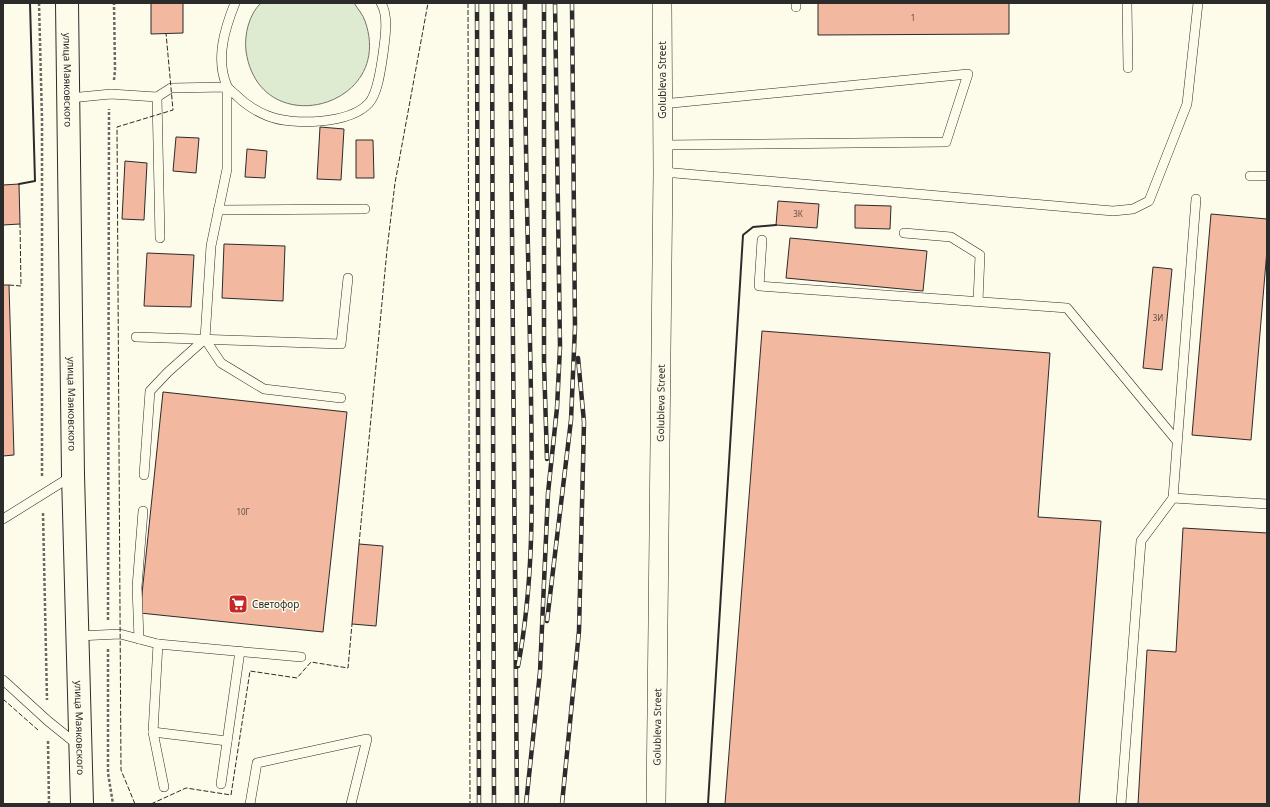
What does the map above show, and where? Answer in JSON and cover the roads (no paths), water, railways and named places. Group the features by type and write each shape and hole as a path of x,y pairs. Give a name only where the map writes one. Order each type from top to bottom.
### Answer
{"main road":[{"name":"улица Маяковского","path":"67,3 70,98 73,476 82,804"}],"street":[{"name":"Golubleva Street","path":"656,804 663,172 662,3"}],"lane":[{"path":"235,3 228,21 222,46 222,67 227,87 227,168 211,246 205,339 221,363 264,389 340,398"},
{"path":"70,98 112,94 158,97 171,88 227,87 242,101 268,116 297,121 330,121 355,114 370,102 379,76 385,42 384,9 381,3"},
{"path":"1127,3 1128,68"},
{"path":"663,172 1113,211 1133,209 1149,201 1187,104 1198,3"},
{"path":"662,104 968,74 946,142 663,145"},
{"path":"158,97 160,238"},
{"path":"1250,176 1267,176"},
{"path":"1121,804 1142,541 1173,498 1196,199"},
{"path":"218,210 365,209"},
{"path":"904,233 951,237 980,255 978,302"},
{"path":"762,240 759,286 1067,308 1177,441"},
{"path":"136,337 341,344 348,278"},
{"path":"144,475 150,391 168,372 205,339"},
{"path":"3,519 73,476"},
{"path":"1173,498 1267,504"},
{"path":"139,639 137,587 143,511"},
{"path":"78,636 120,634 158,644 301,657"},
{"path":"158,644 153,732 164,787"},
{"path":"221,784 240,652"},
{"path":"3,680 48,722 81,748"},
{"path":"153,732 227,741"},
{"path":"250,804 257,763 367,739 350,804"}],"railway":[{"path":"477,3 479,804"},
{"path":"492,3 494,804"},
{"path":"510,3 517,804"},
{"path":"518,666 530,566 532,498 525,101 525,3"},
{"path":"544,3 544,363 547,459"},
{"path":"526,804 540,672 548,493 557,408 560,347 555,3"},
{"path":"547,621 571,420 575,327 572,3"},
{"path":"562,804 579,631 584,422 578,358"}],"place":[{"name":"Светофор","path":"238,604"}]}
